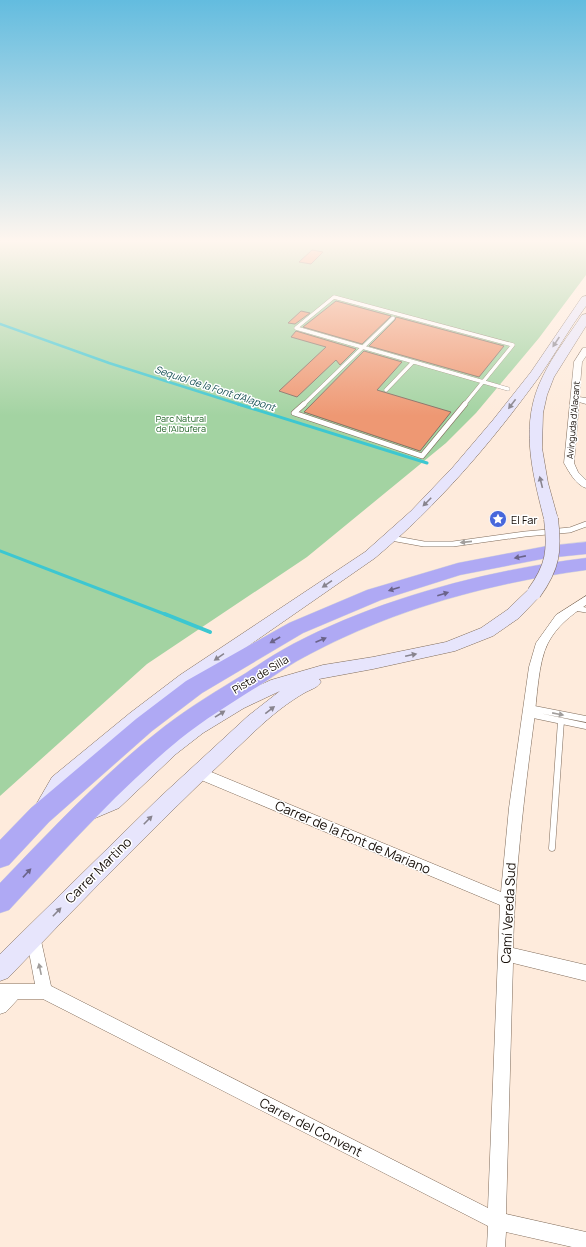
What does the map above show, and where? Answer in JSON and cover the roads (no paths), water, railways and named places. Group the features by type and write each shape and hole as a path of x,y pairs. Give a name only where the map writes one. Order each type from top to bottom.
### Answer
{"highway":[{"name":"Pista de Silla","path":"0,858 40,815 144,725 194,687 296,628 374,595 458,569 547,552 586,548"},
{"name":"Pista de Silla","path":"0,901 102,794 168,736 212,703 308,645 389,610 470,585 553,568 586,564"}],"main road":[{"path":"77,820 112,802 170,749 197,728 238,703 277,685 323,671 373,663 449,647 487,632 513,614 534,593 546,577 551,563 554,540 551,519 538,470 534,437 536,414 541,396 542,374 585,300"},
{"path":"40,815 59,783 136,718 186,680 370,555 391,538 451,479 542,374 586,317"},
{"name":"Carrer Martino","path":"0,970 156,813 198,773 266,713 298,690 336,674 373,663"}],"street":[{"name":"Avinguda d'Alacant","path":"586,350 578,362 569,463 574,472 586,485"},
{"path":"575,398 586,401"},
{"name":"Camí Vereda Sud","path":"496,1247 507,901 529,711 535,667 542,643 560,618 582,606"},
{"name":"Carrer de la Font de Mariano","path":"198,773 507,901"},
{"path":"33,936 44,991"},
{"path":"506,954 586,972"},
{"name":"Carrer del Convent","path":"7,992 44,991 497,1221 586,1241"},
{"path":"0,1006 7,992"}],"lane":[{"path":"330,300 296,328 508,389"},
{"path":"346,300 513,345 422,456 294,413 393,318"},
{"path":"386,390 413,362"},
{"path":"391,538 424,544 448,544 496,539 537,532 580,529 586,524"},
{"path":"529,711 586,719"},
{"path":"529,711 561,721 586,726"},
{"path":"552,848 561,721"}],"waterway":[{"name":"Sequiol de la Font d’Alapont","path":"0,324 109,363 241,405"},
{"name":"Sequiol de la Font d’Alapont","path":"238,404 427,463"},
{"path":"0,551 167,615"},
{"path":"165,614 210,632"}],"place":[{"name":"El Far","path":"498,519"}],"park label":[{"name":"Parc Natural de l'Albufera","path":"181,424"}]}
